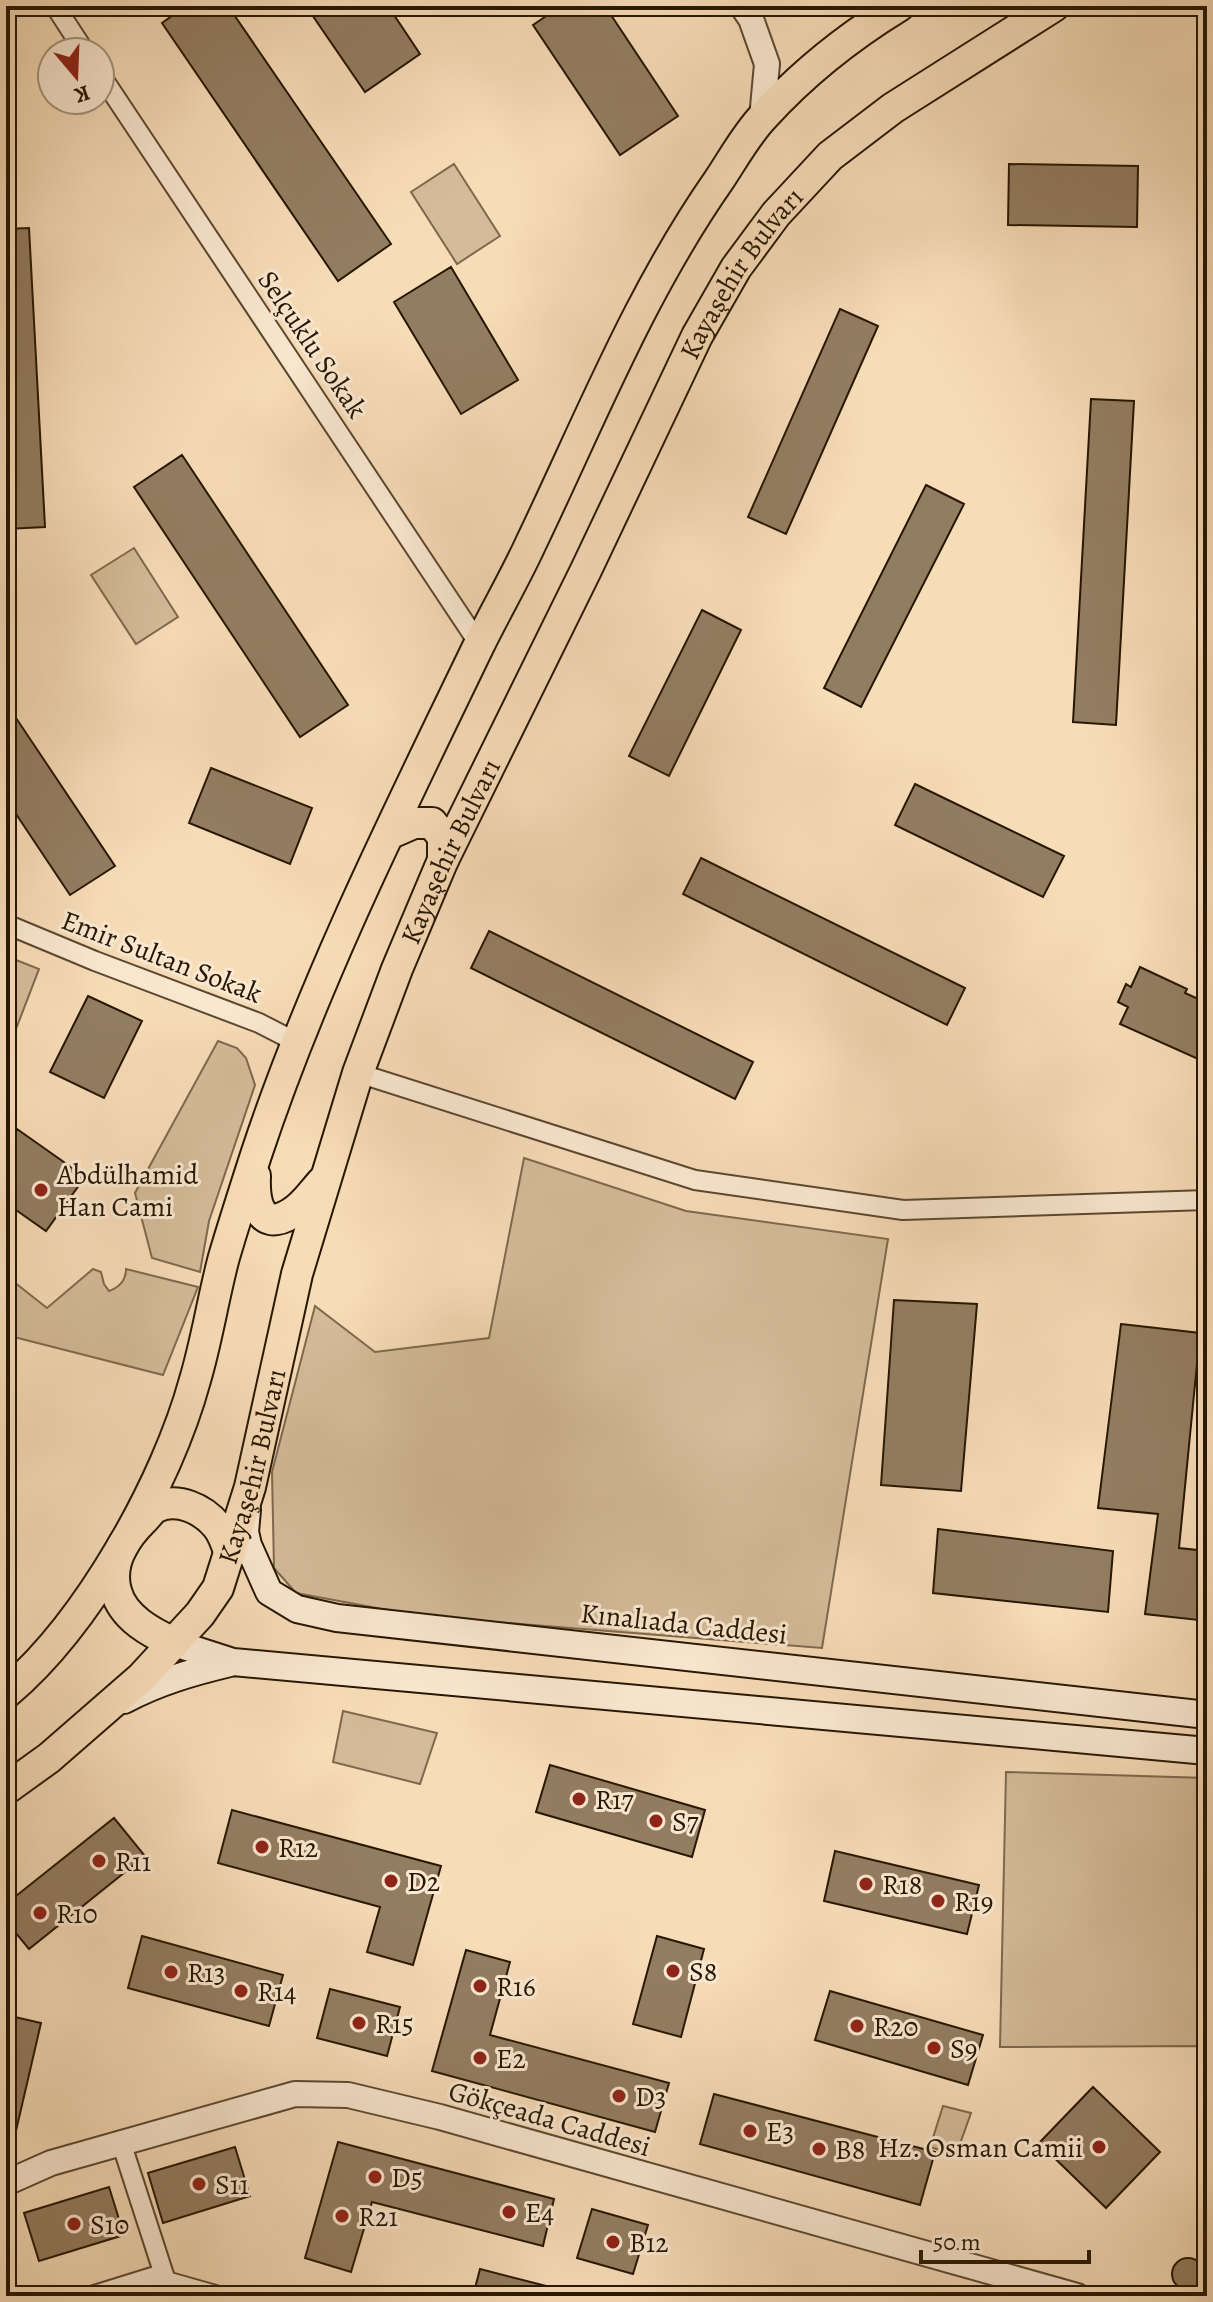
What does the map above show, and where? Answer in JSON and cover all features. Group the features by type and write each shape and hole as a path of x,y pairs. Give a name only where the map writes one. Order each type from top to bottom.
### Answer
{"main road":[{"path":"6,1693 69,1625 95,1590 168,1460 195,1383 224,1258 296,1042 479,644 530,546 615,359 685,229 762,118 824,61 867,26 899,6"},
{"name":"Kayaşehir Bulvarı","path":"6,1789 49,1758 142,1677 200,1614 218,1588 250,1487 297,1274 358,1073 443,860 697,336 736,268 776,214 830,156 893,108 1054,6"},
{"path":"391,833 414,823 432,823 443,837 443,860"},
{"path":"257,1154 254,1198 258,1210 268,1218 278,1219 289,1215 327,1175"},
{"path":"250,1487 245,1532 251,1554 269,1592"},
{"path":"230,1554 219,1527 197,1509 177,1503 155,1508 125,1539 114,1566 116,1591 124,1606 150,1632 233,1662 1207,1751"},
{"name":"Kınalıada Caddesi","path":"230,1554 269,1592 297,1609 337,1618 1207,1715"},
{"path":"100,1713 152,1686 184,1674 233,1662"}],"street":[{"path":"55,6 75,36"},
{"path":"742,6 751,19 767,64 762,118"},
{"name":"Selçuklu Sokak","path":"116,98 479,644"},
{"name":"Emir Sultan Sokak","path":"6,924 259,1023 296,1042"},
{"path":"358,1073 695,1180 903,1210 1207,1200"},
{"name":"Gökçeada Caddesi","path":"6,2183 51,2163 295,2094 348,2095 440,2117 1077,2296"},
{"path":"121,2142 166,2281"},
{"path":"91,2296 152,2277 219,2296"}],"shaded area":[{"path":"454,164 500,236 457,264 411,192"},
{"path":"134,548 178,617 136,644 91,575"},
{"path":"6,956 39,969 6,1055"},
{"path":"218,1041 237,1048 246,1058 255,1085 209,1221 200,1272 152,1258 135,1193"},
{"path":"524,1158 686,1211 888,1239 822,1648 420,1616 296,1593 274,1568 272,1472 315,1306 375,1352 489,1338"},
{"path":"93,1269 101,1272 109,1291 122,1283 126,1269 198,1287 163,1375 6,1335 6,1281 9,1278 47,1308"},
{"path":"343,1711 437,1733 420,1784 333,1762"},
{"path":"1006,1772 1207,1778 1207,2121 1202,2120 1199,2046 1000,2047"},
{"path":"943,2106 971,2113 956,2155 930,2147"}],"building":[{"path":"186,6 228,6 391,244 338,281 162,23"},
{"path":"306,6 388,6 420,54 365,92"},
{"path":"561,6 605,6 678,116 620,155 533,25"},
{"path":"1009,164 1138,166 1137,227 1008,225"},
{"path":"29,228 45,527 6,529 6,229"},
{"path":"451,267 518,380 461,414 394,302"},
{"path":"840,309 878,326 786,534 748,517"},
{"path":"1091,399 1134,401 1116,725 1073,722"},
{"path":"182,455 348,705 300,737 134,487"},
{"path":"926,485 964,504 861,707 824,688"},
{"path":"702,610 741,630 669,776 629,756"},
{"path":"6,703 115,866 70,895 6,799"},
{"path":"211,768 312,808 290,864 189,823"},
{"path":"915,784 1064,856 1043,897 895,825"},
{"path":"701,858 965,988 947,1025 683,894"},
{"path":"489,931 753,1062 735,1099 471,968"},
{"path":"1140,967 1187,989 1185,993 1207,1003 1207,1063 1120,1024 1128,1007 1118,1002 1126,984 1131,987"},
{"path":"88,996 142,1021 104,1098 50,1072"},
{"name":"Abdülhamid Han Cami","path":"17,1129 85,1177 46,1231 6,1203 6,1144"},
{"path":"894,1300 977,1304 961,1491 881,1485"},
{"path":"1121,1324 1200,1333 1179,1548 1207,1551 1207,1621 1145,1614 1158,1514 1098,1508"},
{"path":"938,1529 1113,1551 1108,1612 933,1593"},
{"path":"550,1765 705,1810 692,1857 536,1812"},
{"path":"232,1810 441,1866 413,1965 367,1952 380,1907 218,1863"},
{"path":"114,1818 145,1856 29,1949 6,1921 6,1904"},
{"path":"835,1851 979,1885 967,1934 824,1901"},
{"path":"142,1936 283,1975 269,2026 128,1988"},
{"name":"S8","path":"657,1936 704,1949 681,2037 633,2024"},
{"path":"466,1950 510,1962 490,2035 669,2083 655,2132 432,2071"},
{"name":"R15","path":"330,1989 400,2007 387,2056 317,2038"},
{"path":"830,1991 983,2035 968,2085 815,2040"},
{"path":"6,2015 41,2023 13,2144 6,2143"},
{"name":"Hz. Osman Camii","path":"1093,2087 1160,2152 1106,2208 1039,2143"},
{"path":"714,2094 935,2152 920,2205 700,2144"},
{"path":"338,2142 554,2199 543,2246 372,2202 351,2272 305,2258"},
{"name":"S11","path":"235,2147 250,2196 163,2223 148,2173"},
{"name":"S10","path":"109,2187 124,2235 39,2261 24,2213"},
{"name":"B12","path":"592,2209 648,2225 633,2274 577,2258"},
{"path":"1188,2258 1199,2263 1204,2274 1199,2285 1188,2290 1177,2285 1172,2274 1177,2263"},
{"path":"480,2269 562,2290 562,2296 473,2296"}],"place":[{"name":"Abdülhamid Han Cami","path":"41,1190"},
{"name":"R17","path":"579,1799"},
{"name":"S7","path":"656,1821"},
{"name":"R12","path":"262,1847"},
{"name":"R11","path":"99,1861"},
{"name":"D2","path":"391,1881"},
{"name":"R18","path":"866,1884"},
{"name":"R19","path":"938,1901"},
{"name":"R10","path":"40,1913"},
{"name":"S8","path":"673,1971"},
{"name":"R13","path":"171,1972"},
{"name":"R16","path":"480,1986"},
{"name":"R14","path":"241,1991"},
{"name":"R15","path":"359,2023"},
{"name":"R20","path":"857,2026"},
{"name":"S9","path":"934,2048"},
{"name":"E2","path":"480,2058"},
{"name":"D3","path":"619,2096"},
{"name":"E3","path":"750,2131"},
{"name":"Hz. Osman Camii","path":"1099,2147"},
{"name":"B8","path":"819,2149"},
{"name":"D5","path":"375,2177"},
{"name":"S11","path":"199,2184"},
{"name":"E4","path":"509,2212"},
{"name":"R21","path":"342,2216"},
{"name":"S10","path":"74,2224"},
{"name":"B12","path":"613,2242"}]}
